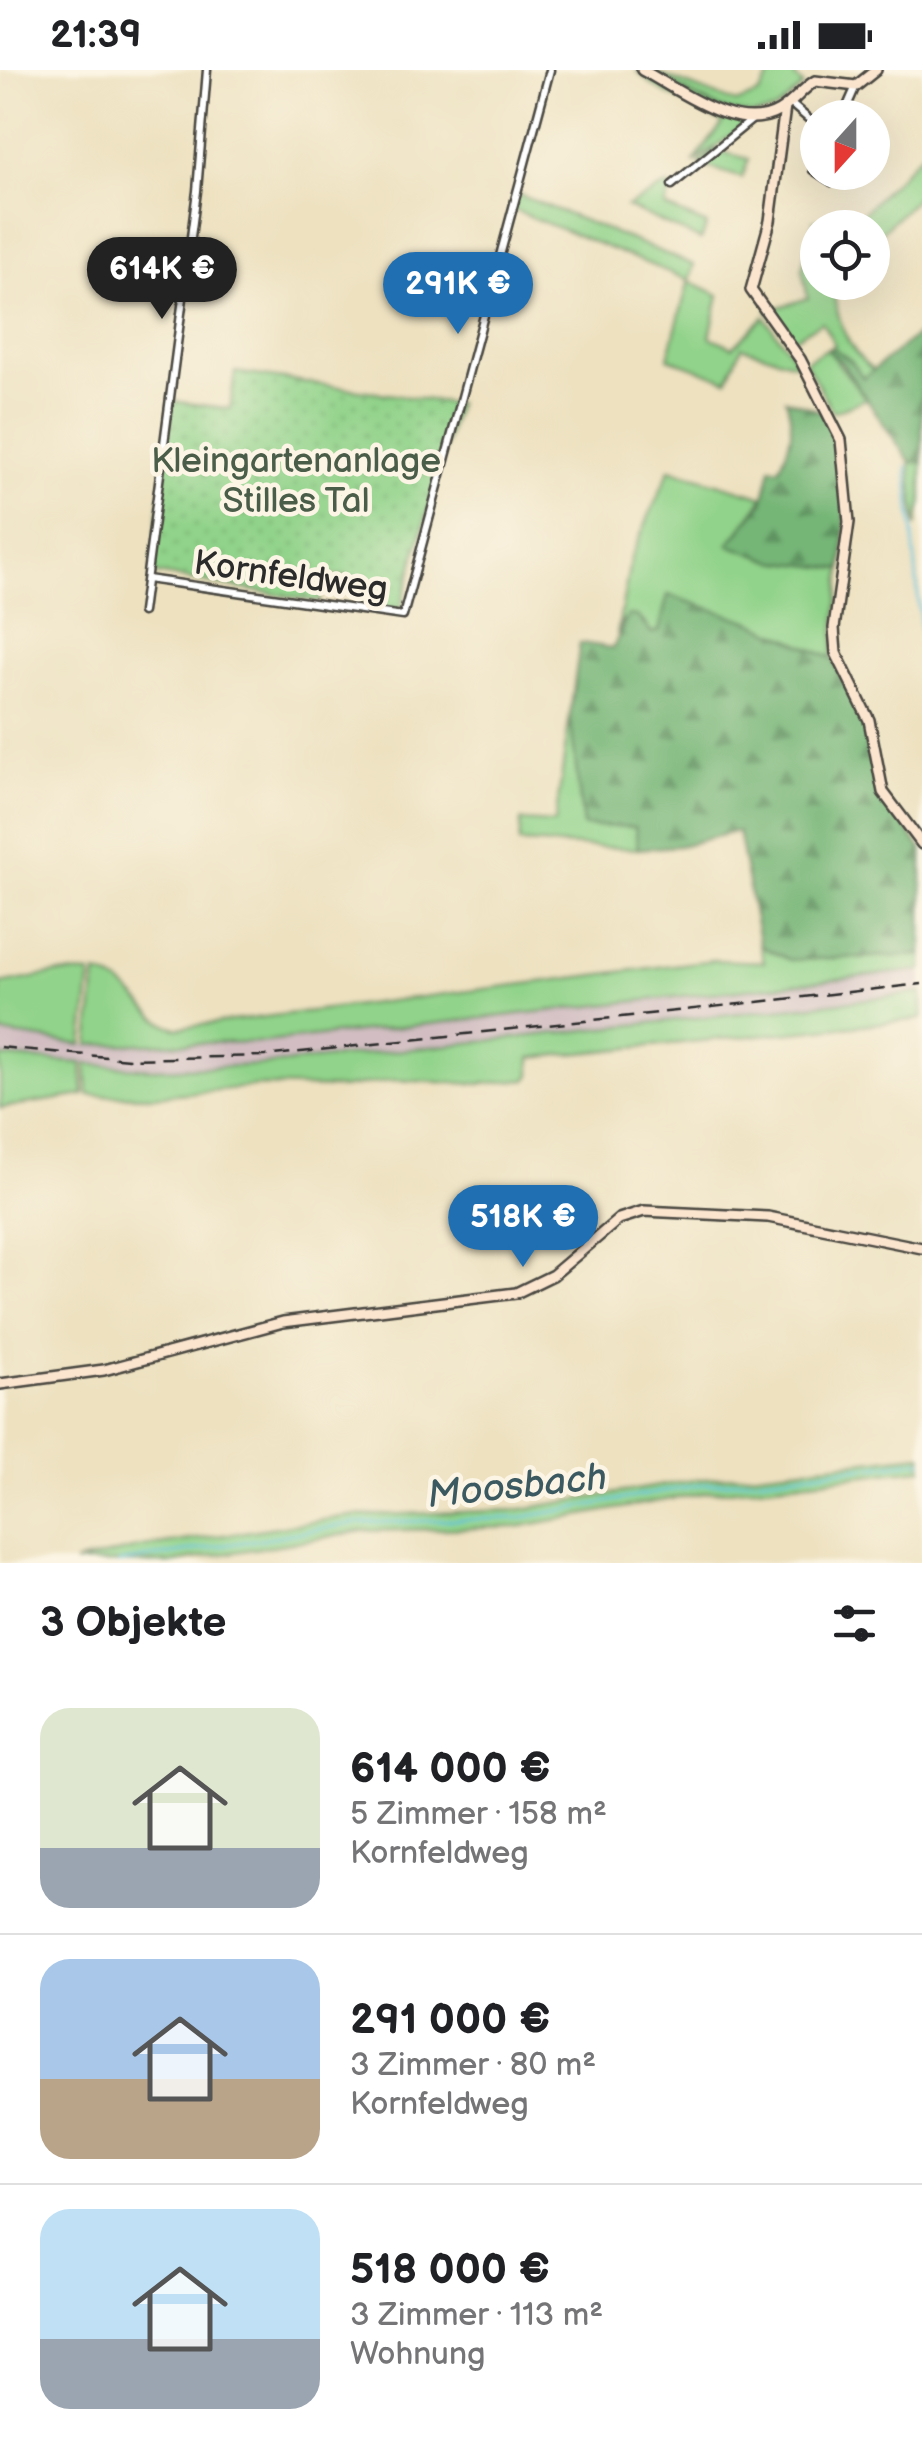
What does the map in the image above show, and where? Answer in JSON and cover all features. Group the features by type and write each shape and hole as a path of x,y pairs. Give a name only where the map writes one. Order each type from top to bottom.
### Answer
{"street":[{"name":"Kornfeldweg","path":"142,612 197,191 208,70"},
{"name":"Kornfeldweg","path":"146,579 403,616 550,70"},
{"path":"642,70 726,113 754,118"},
{"path":"850,100 856,86 876,70"},
{"path":"672,184 754,118 788,105 815,81 856,86"},
{"path":"788,105 800,114"},
{"path":"788,105 770,221 751,290 760,308 800,359 842,440 848,472 849,537 834,644 869,720 883,792 922,844"},
{"path":"0,1384 104,1370 283,1322 516,1293 554,1274 619,1219 644,1211 768,1217 922,1248"}],"shaded area":[{"path":"922,970 922,993 356,1057 195,1069 0,1057 0,1033 99,1046 265,1042"}],"green space":[{"path":"636,70 745,122 744,126 693,163 723,123 658,89"},
{"path":"648,70 736,103 759,94 774,70 797,70 795,77 803,86 773,111 741,113 708,103"},
{"path":"715,150 749,159 742,178 699,164"},
{"path":"922,153 922,193 890,224 890,210 866,210 890,190"},
{"path":"668,185 671,190 665,207 707,225 701,240 627,207"},
{"path":"517,194 694,265 689,281 719,295 710,337 733,347 764,317 800,365 742,347 727,380 668,358 689,280 513,210"},
{"path":"802,300 835,300 849,342 874,370 863,379 851,361 832,347 835,345 822,322 791,340 767,311"},
{"path":"922,331 922,462 910,462 841,362 827,349 832,347 851,361 863,378"},
{"path":"827,349 866,399 833,412 805,361"},
{"name":"Kleingartenanlage Stilles Tal","path":"235,372 457,404 400,611 362,609 365,579 324,574 320,602 151,573 172,401 230,409"},
{"path":"786,399 826,413 833,432 844,490 842,569 773,561 728,545 763,503 771,467 779,469 783,459 791,427"},
{"path":"910,462 922,462 922,503 916,527"},
{"path":"670,469 764,497 729,545 773,561 842,569 832,658 751,622 668,596 659,631 652,633 642,620 622,621 617,635 631,557"},
{"path":"668,595 751,622 832,658 866,721 880,793 922,850 922,955 790,960 760,946 738,831 679,846 638,849 635,827 583,826 570,715 580,643 613,648 628,615 637,616 652,633 659,631"},
{"path":"570,715 583,826 635,827 638,849 519,843 521,821 555,823"},
{"path":"760,946 790,960 922,955 922,970 265,1042 89,1045 96,974 121,985 156,1017 177,1028 713,960 764,962"},
{"path":"58,973 91,974 83,1045 0,1033 0,984"},
{"path":"922,993 922,1019 531,1058 531,1075 527,1080 479,1084 394,1080 341,1088 261,1086 154,1096 88,1095 86,1064 153,1069 266,1065"},
{"path":"0,1057 82,1063 84,1095 0,1108"},
{"path":"922,1455 922,1469 709,1492 517,1527 363,1531 169,1563 74,1563 137,1548 350,1516 516,1510 695,1480"}],"waterway":[{"path":"907,466 922,642"},
{"name":"Moosbach","path":"119,1563 356,1523 519,1518 701,1485 922,1461"}],"railway":[{"path":"0,1047 129,1059 265,1056 922,984"}]}
